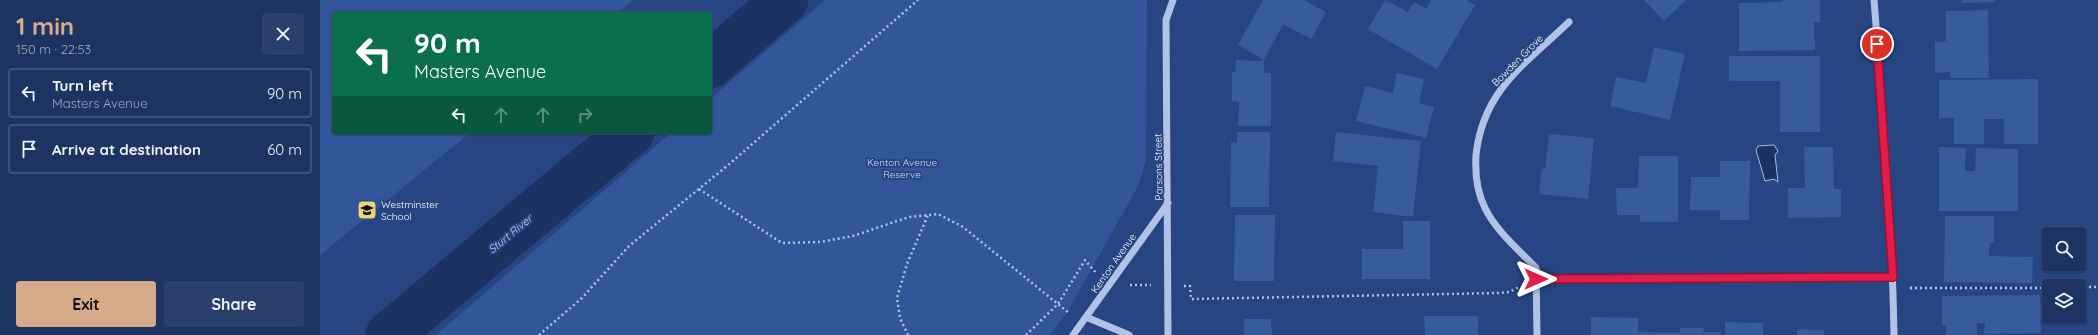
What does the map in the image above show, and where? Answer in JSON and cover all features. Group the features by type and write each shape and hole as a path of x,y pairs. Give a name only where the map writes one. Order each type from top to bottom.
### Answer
{"street":[{"name":"Parsons Street","path":"1168,335 1166,20 1173,0"},
{"path":"1874,0 1893,277 1894,335"},
{"name":"Bowden Grove","path":"1536,335 1536,268 1502,231 1486,209 1476,177 1478,139 1483,120 1494,98 1506,82 1569,22"},
{"name":"Kenton Avenue","path":"1073,335 1168,202"},
{"path":"1536,279 1893,277"},
{"path":"1084,320 1129,335"}],"path":[{"path":"539,335 582,298 629,246 699,189 918,0"},
{"path":"699,189 782,243 820,242 853,236 909,217 938,214 963,227 1058,304 1084,320"},
{"path":"908,335 900,318 897,298 907,264 928,214"},
{"path":"1026,335 1058,304 1085,260 1109,285 1190,286 1191,299 1509,292 1536,279"},
{"path":"2086,288 2098,287"},
{"path":"1893,288 2042,288"}],"green space":[{"name":"Westminster School","path":"320,0 633,0 618,12 332,12 332,134 469,134 320,255"},
{"name":"Kenton Avenue Reserve","path":"825,0 1147,0 1146,161 1137,188 1068,311 1050,335 436,335 670,134 712,134 712,97"}],"shaded area":[{"path":"1774,145 1778,151 1775,155 1778,182 1774,179 1765,181 1756,150 1758,146"}],"building":[{"path":"1263,0 1304,0 1326,12 1311,39 1283,24 1264,60 1238,45"},
{"path":"1385,0 1408,12 1414,2 1426,9 1431,0 1466,0 1475,5 1437,69 1368,29"},
{"path":"1644,0 1686,0 1664,21"},
{"path":"1783,0 1820,0 1820,22 1814,22 1815,50 1739,51 1739,3 1783,2"},
{"path":"1962,0 1995,0 1995,2 1962,3"},
{"path":"1988,10 1989,78 1950,78 1950,72 1935,73 1935,42 1946,41 1946,11"},
{"path":"1654,47 1685,54 1670,120 1610,106 1616,77 1646,83"},
{"path":"1729,56 1820,56 1820,132 1780,132 1780,81 1729,81"},
{"path":"1236,60 1264,61 1264,73 1271,73 1271,126 1238,126 1239,102 1232,101 1232,72 1235,72"},
{"path":"1397,73 1424,79 1419,103 1434,107 1426,138 1356,121 1365,86 1393,93"},
{"path":"2038,79 2038,144 2004,144 2004,119 1984,119 1984,144 1954,144 1954,118 1939,118 1939,80"},
{"path":"1237,132 1270,132 1269,207 1230,207 1231,142 1237,143"},
{"path":"1336,132 1421,141 1413,217 1373,212 1378,166 1333,161"},
{"path":"1549,134 1594,138 1588,199 1539,194 1542,168 1545,169"},
{"path":"1804,147 1833,147 1834,189 1841,189 1841,217 1788,218 1788,188 1805,188"},
{"path":"1939,147 1966,148 1965,171 1975,171 1976,148 2018,149 2018,211 1939,211"},
{"path":"1639,156 1678,156 1678,222 1640,222 1640,215 1617,215 1616,188 1638,188"},
{"path":"1720,161 1750,161 1749,220 1720,220 1720,210 1690,210 1691,177 1720,177"},
{"path":"1235,215 1275,215 1274,281 1234,281"},
{"path":"1945,216 1994,216 1994,243 1990,243 1989,256 2033,257 2032,283 1944,282"},
{"path":"1403,221 1430,221 1430,279 1362,279 1362,249 1403,249"},
{"path":"2040,295 2041,333 1984,334 1985,323 1977,323 1977,335 1946,335 1946,325 1942,325 1942,296"},
{"path":"1424,316 1478,316 1478,335 1425,335"},
{"path":"1591,317 1638,318 1638,332 1680,333 1680,328 1704,328 1703,332 1721,332 1721,335 1591,335"},
{"path":"1244,319 1271,319 1272,335 1244,335"},
{"path":"1725,322 1763,323 1763,335 1725,335"},
{"path":"1797,329 1824,330 1824,335 1797,335"}],"waterway":[{"name":"Sturt River","path":"712,63 785,0"},
{"name":"Sturt River","path":"389,335 629,134"}],"place":[{"name":"Westminster School","path":"367,210"}],"route":[{"path":"1536,279 1893,277 1888,177 1877,44"}]}
